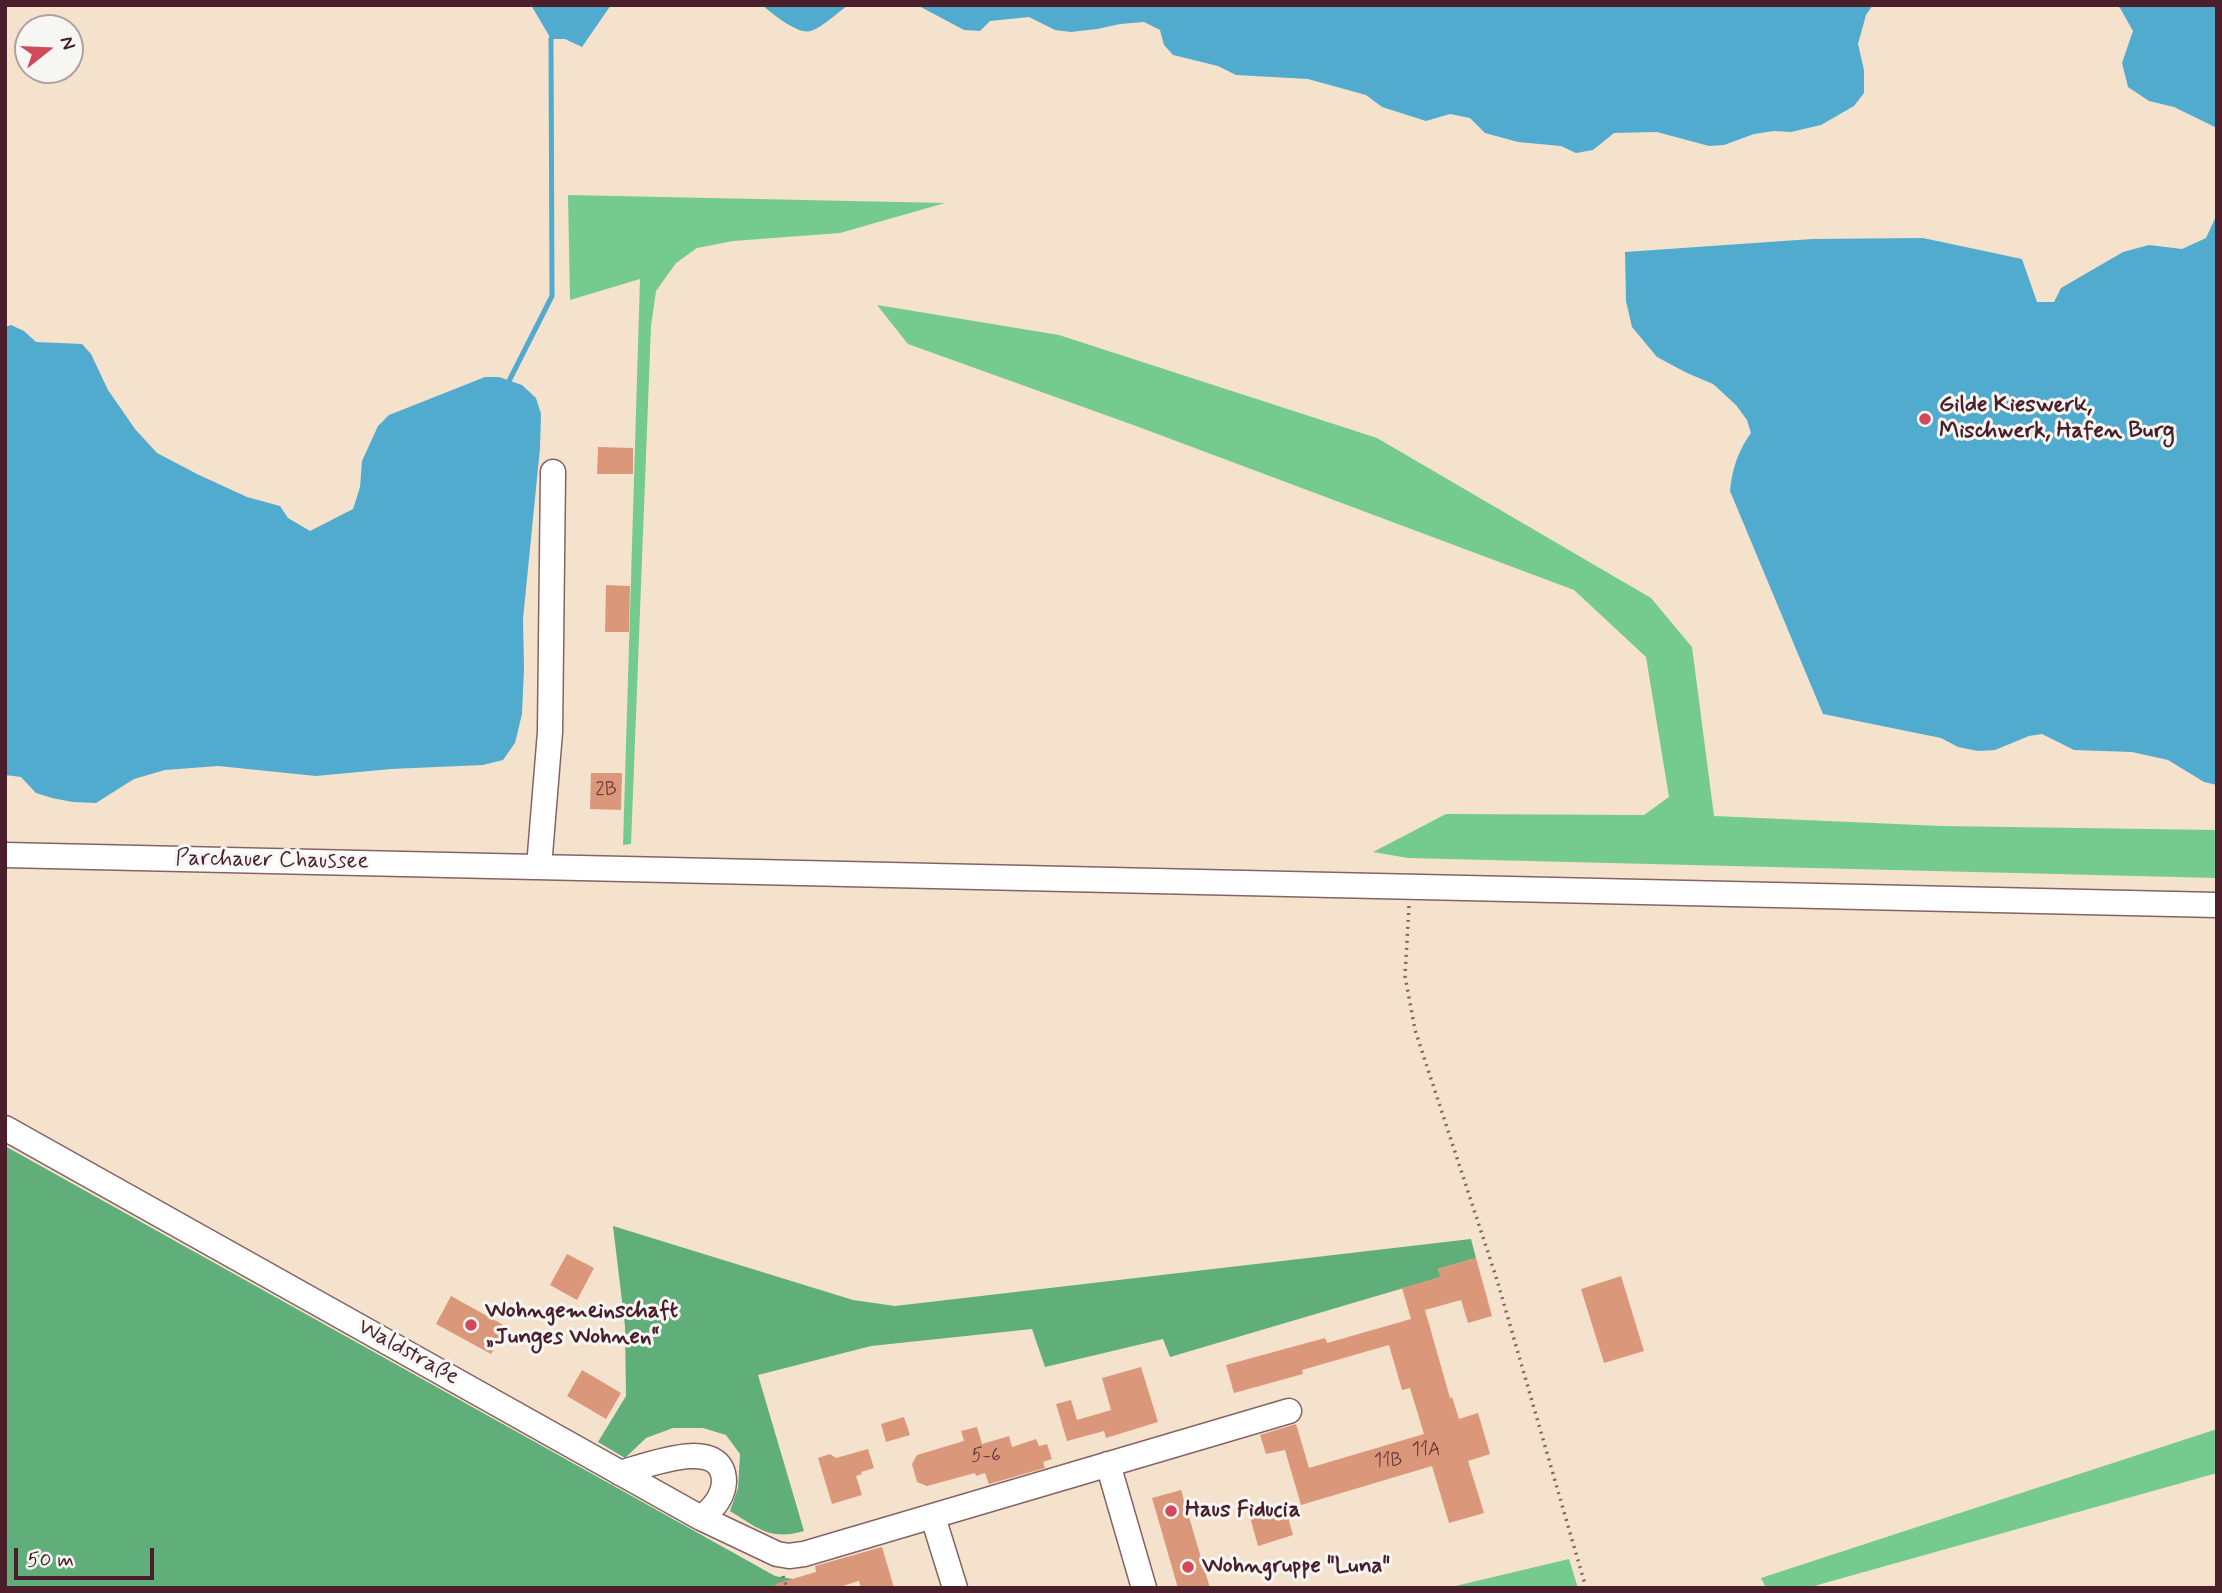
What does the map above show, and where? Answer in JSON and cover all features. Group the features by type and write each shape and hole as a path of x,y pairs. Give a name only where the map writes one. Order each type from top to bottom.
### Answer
{"street":[{"path":"539,867 550,732 553,472"},
{"name":"Parchauer Chaussee","path":"5,855 2217,905"},
{"name":"Waldstraße","path":"5,1128 701,1518 777,1554 799,1555 818,1550 1289,1411"},
{"path":"620,1473 687,1456 704,1455 712,1458 723,1473 724,1485 713,1509 701,1518"},
{"path":"1108,1464 1144,1588"},
{"path":"933,1517 955,1588"}],"path":[{"path":"1410,887 1405,976 1415,1030 1497,1280 1586,1588"}],"green space":[{"path":"568,195 945,203 840,233 733,241 697,248 676,263 656,291 651,326 631,844 623,845 640,279 570,300"},
{"path":"877,305 1059,335 1377,438 1651,598 1692,647 1714,816 1941,826 2217,830 2217,878 1408,858 1373,852 1446,814 1644,815 1669,797 1646,657 1574,590 908,344"},
{"path":"5,1146 775,1576 793,1579 795,1588 5,1588"},
{"path":"613,1226 853,1300 895,1306 1471,1239 1476,1258 1438,1269 1441,1277 1170,1357 1163,1339 1045,1367 1032,1329 871,1346 758,1375 804,1531 773,1534 730,1511 738,1488 740,1454 726,1435 703,1428 673,1428 646,1438 625,1458 598,1442 626,1396 625,1326"},
{"path":"2217,1429 2217,1473 1807,1588 1766,1588 1761,1578"},
{"path":"1569,1559 1578,1588 1447,1588"}],"water":[{"path":"531,5 611,5 582,47 565,39 551,39"},
{"path":"762,5 848,5 820,27 805,31 785,22"},
{"path":"917,5 1873,5 1866,15 1858,44 1864,70 1864,93 1854,106 1821,125 1791,132 1754,134 1724,145 1709,146 1657,132 1614,133 1593,150 1576,153 1561,146 1518,142 1485,133 1470,118 1450,114 1426,121 1382,107 1366,95 1308,79 1236,75 1218,66 1173,55 1164,45 1160,30 1144,22 1071,32 1055,30 1029,17 990,21 980,31 964,30"},
{"path":"2116,5 2217,5 2217,128 2174,107 2149,101 2128,87 2122,63 2133,31"},
{"path":"2217,214 2217,785 2204,782 2168,760 2132,752 2074,750 2042,734 2029,736 1995,750 1978,751 1958,747 1941,738 1823,714 1730,491 1736,460 1751,433 1747,420 1736,405 1713,384 1657,357 1632,327 1626,301 1625,252 1812,239 1923,238 2022,259 2037,302 2054,302 2061,288 2123,252 2149,245 2182,249 2206,238"},
{"path":"11,325 24,331 36,342 82,344 91,354 108,390 135,429 157,453 247,497 280,506 288,518 310,531 353,509 360,487 362,461 378,426 389,415 485,377 499,377 522,385 536,398 541,414 540,448 523,619 522,714 515,743 503,760 483,765 316,776 218,766 165,770 134,779 96,803 52,798 36,793 21,777 5,775 5,327"}],"building":[{"path":"598,447 633,448 633,474 597,474"},
{"path":"606,585 630,586 629,632 605,632"},
{"path":"591,773 622,773 621,810 590,809"},
{"path":"567,1254 594,1268 577,1300 550,1285"},
{"path":"1476,1258 1492,1316 1468,1323 1461,1300 1425,1310 1450,1398 1452,1397 1459,1419 1478,1413 1490,1454 1468,1461 1484,1513 1449,1523 1432,1466 1301,1505 1285,1450 1266,1454 1260,1435 1296,1424 1309,1468 1424,1434 1410,1388 1402,1390 1389,1345 1302,1370 1303,1374 1234,1393 1226,1365 1325,1338 1327,1343 1411,1319 1402,1288 1441,1277 1438,1269"},
{"path":"1621,1276 1644,1351 1604,1363 1581,1289"},
{"name":"Wohngemeinschaft „Junges Wohnen“","path":"451,1296 507,1327 491,1354 436,1324"},
{"path":"1141,1367 1158,1422 1106,1438 1104,1431 1067,1441 1056,1404 1071,1400 1077,1420 1111,1410 1102,1378"},
{"path":"582,1370 621,1393 606,1419 567,1396"},
{"path":"904,1417 910,1435 886,1442 881,1424"},
{"path":"977,1427 982,1444 1009,1436 1012,1447 1036,1439 1039,1446 1047,1444 1052,1459 1043,1462 1045,1468 989,1484 985,1473 976,1476 975,1473 927,1486 917,1482 912,1464 917,1455 964,1441 961,1431"},
{"path":"868,1449 874,1468 856,1476 862,1495 832,1504 818,1458 830,1454 836,1458"},
{"name":"Haus Fiducia","path":"1181,1490 1210,1588 1178,1588 1152,1498"},
{"path":"1285,1507 1293,1535 1258,1546 1250,1517"},
{"path":"882,1547 894,1588 861,1588 859,1581 836,1588 776,1588 775,1584 816,1572 815,1566"}],"waterway":[{"path":"509,381 552,296 551,39"}],"place":[{"name":"Gilde Kieswerk, Mischwerk, Hafen Burg","path":"1925,419"},
{"name":"Wohngemeinschaft „Junges Wohnen“","path":"471,1325"},
{"name":"Haus Fiducia","path":"1171,1511"},
{"name":"Wohngruppe \"Luna\"","path":"1188,1567"}]}
